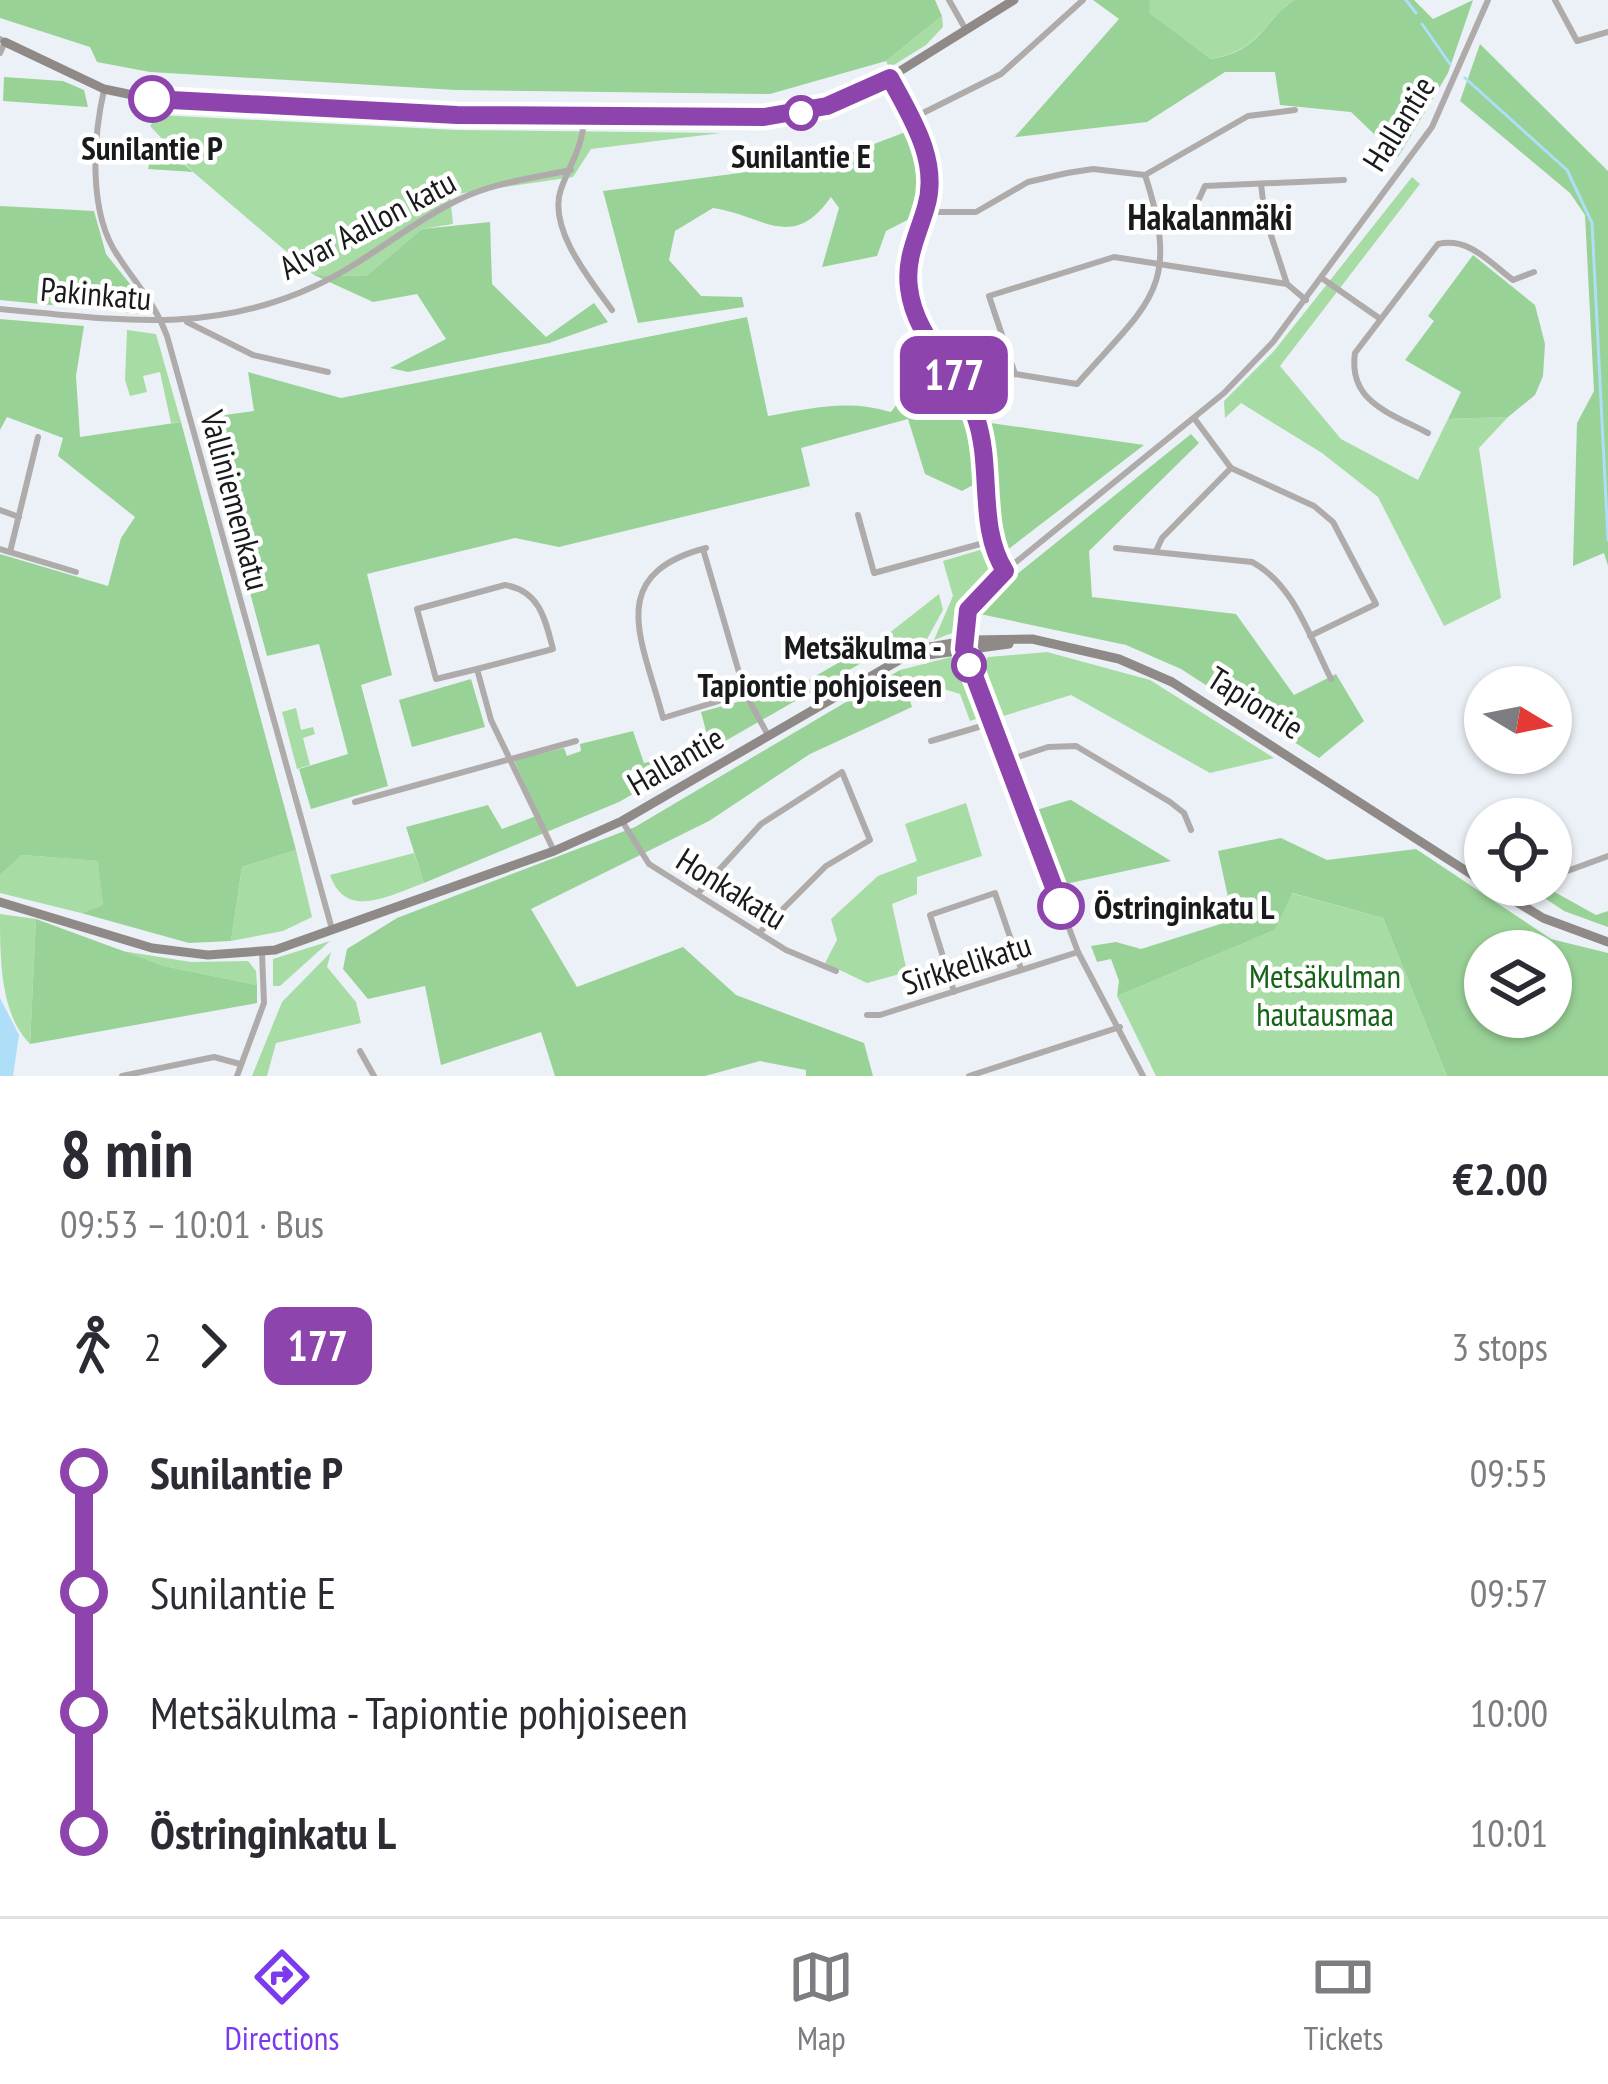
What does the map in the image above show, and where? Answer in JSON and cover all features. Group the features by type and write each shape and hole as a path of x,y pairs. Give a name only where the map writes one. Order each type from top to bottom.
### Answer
{"street":[{"path":"949,0 966,30"},
{"path":"2,45 104,89 169,100 584,117 784,116 827,106 890,78 1014,0"},
{"path":"911,119 1001,74 1083,0"},
{"name":"Hallantie","path":"0,902 152,948 208,955 262,952 333,932 554,851 622,821 885,666 967,644 974,601 1250,368 1306,300 1432,127 1489,0"},
{"path":"1555,0 1577,41 1608,32"},
{"path":"890,78 931,173 925,212 909,259 910,304 920,331 965,393 986,461 991,541 1005,571"},
{"name":"Valliniemenkatu","path":"104,89 100,215 118,257 155,305 163,324 333,932"},
{"path":"925,212 988,208 1028,182 1067,173 1093,169 1144,175 1248,116 1295,110"},
{"path":"584,117 581,150 558,209 583,271 612,310"},
{"name":"Alvar Aallon katu","path":"187,322 298,293 456,201 498,184 571,170"},
{"path":"965,393 1015,374 1077,384 1157,293 1161,226 1144,175"},
{"path":"1161,226 1186,225 1205,186 1345,181"},
{"path":"1261,184 1265,217 1287,284"},
{"path":"1427,433 1371,404 1355,385 1355,353 1438,244 1455,241 1472,248 1513,280 1534,272"},
{"path":"1015,374 989,296 1114,257 1287,284 1306,300"},
{"path":"1323,279 1379,319"},
{"name":"Pakinkatu","path":"0,309 163,324 187,322"},
{"path":"187,322 253,356 328,372"},
{"path":"1194,418 1231,468 1314,506 1334,522 1376,604 1310,636"},
{"path":"10,552 38,437"},
{"path":"1156,551 1162,538 1231,468"},
{"path":"0,510 19,517"},
{"path":"858,515 874,573 991,541"},
{"path":"0,548 76,572"},
{"path":"745,693 663,718 637,603 651,572 669,557 705,548 745,693 769,736"},
{"path":"1116,548 1252,562 1267,570 1285,589 1331,679"},
{"path":"505,585 534,598 544,613 553,649 477,669 436,679 417,608 505,585"},
{"path":"967,644 976,680 1078,952 1142,1076"},
{"name":"Tapiontie","path":"967,644 1057,644 1119,659 1172,682 1464,869"},
{"path":"477,669 491,720 554,851"},
{"path":"931,741 992,723"},
{"path":"355,802 576,741"},
{"path":"1006,761 1048,747 1076,746 1170,802 1184,813 1191,830"},
{"path":"699,892 761,824 842,772 870,841 826,866 760,932"},
{"name":"Honkakatu","path":"622,821 649,864 808,963 836,971"},
{"path":"1572,869 1608,856"},
{"path":"954,992 930,916 995,893 1021,969"},
{"name":"Tapiontie","path":"1522,906 1608,942"},
{"path":"237,1076 264,1003 262,952"},
{"name":"Sirkkelikatu","path":"867,1015 1078,952"},
{"path":"969,1076 1120,1027"},
{"path":"360,1051 374,1076"},
{"path":"122,1076 214,1058 240,1064"}],"green space":[{"path":"0,0 935,0 942,16 886,61 770,94 456,90 150,72 97,62 90,47 0,18"},
{"path":"1093,0 1150,0 1149,13 1211,59 1251,43 1294,0 1414,0 1433,19 1473,0 1448,73 1398,157 1351,112 1280,105 1275,72 1225,72 1147,122 1015,137 1119,19"},
{"path":"1150,0 1294,0 1251,42 1211,59 1148,13"},
{"path":"942,16 943,27 926,45 889,68 886,61"},
{"path":"1480,44 1608,171 1608,566 1604,553 1573,566 1577,423 1594,391 1585,215 1570,193 1460,101"},
{"path":"4,77 63,81 84,90 88,107 3,101"},
{"path":"158,115 457,130 721,133 591,149 573,177 450,195 453,224 422,229 366,276 314,275 193,172 150,126"},
{"path":"908,131 921,173 918,204 915,216 886,231 877,256 822,267 839,208 831,197 817,214 790,227 713,208 675,231 669,260 701,296 742,297 744,307 638,323 603,191 830,161"},
{"path":"156,139 193,172 148,169"},
{"path":"1412,177 1420,184 1280,366 1341,439 1418,480 1448,419 1508,417 1479,448 1501,598 1444,626 1378,497 1322,453 1241,403 1225,418 1224,401 1274,351"},
{"path":"0,206 94,211 106,254 138,294 143,314 0,300"},
{"path":"490,222 492,284 546,337 594,303 608,322 549,343 408,372 390,368 446,339 417,294 373,302 314,275 366,276 422,229"},
{"path":"1473,255 1535,305 1545,344 1543,376 1535,395 1508,417 1448,419 1461,392 1405,360 1434,321 1428,316"},
{"path":"747,317 768,416 844,405 891,412 908,389 941,374 972,424 982,480 962,491 925,474 908,419 801,448 810,486 559,547 515,538 367,574 392,675 361,685 388,786 311,809 299,769 348,754 319,644 267,656 203,418 254,411 248,372 341,398"},
{"path":"0,319 84,326 76,376 80,437 181,422 296,850 242,867 231,941 189,943 81,913 103,905 98,861 22,855 0,875 0,554 108,586 121,538 135,517 58,456 63,438 7,417 0,430"},
{"path":"127,330 156,334 181,422 171,423 160,372 143,376 147,392 130,396 125,380"},
{"path":"984,422 1144,445 1006,551 997,521"},
{"path":"1191,434 1199,443 1089,551 1092,597 1236,614 1294,695 1336,674 1364,721 1319,758 1181,669 1126,645 980,614 996,591"},
{"path":"980,550 992,572 970,593 952,633 934,640 953,596 943,561"},
{"path":"939,594 943,610 927,639 884,650 888,634"},
{"path":"888,634 884,650 619,802 424,883 406,827 488,805 502,829 539,815 514,760 564,748 567,756 581,751 580,744 633,731 644,763 710,746 701,712 800,685"},
{"path":"1047,652 1150,680 1274,758 1210,773 1071,695 997,718 981,668 988,657"},
{"path":"951,657 965,669 982,717 970,721 960,694 927,684 907,690 900,670"},
{"path":"900,670 912,707 810,754 709,821 531,909 577,987 683,947 736,995 864,1043 873,1076 806,1076 806,1070 760,1061 705,1076 555,1076 541,1032 441,1065 425,986 368,999 343,969 347,949 397,918 635,827"},
{"path":"471,679 485,727 412,747 399,700"},
{"path":"296,708 301,730 313,727 315,734 303,738 310,765 297,769 282,712"},
{"path":"1070,800 1171,861 1061,885 1033,811"},
{"path":"966,803 982,856 917,877 917,894 892,904 907,972 867,983 825,963 837,940 831,919 878,876 917,861 905,824"},
{"path":"1281,838 1327,860 1416,849 1464,881 1464,906 1502,906 1538,930 1464,930 1464,1038 1572,1038 1572,944 1608,953 1608,1076 1447,1076 1383,918 1292,893 1275,930 1117,996 1119,981 1111,959 1097,962 1091,946 1116,942 1141,949 1233,920 1218,851"},
{"path":"296,850 312,917 283,931 231,941 242,867"},
{"path":"414,853 424,883 384,898 358,901 347,897 330,875"},
{"path":"22,855 99,861 103,905 81,913 0,893 0,875"},
{"name":"Metsäkulman hautausmaa","path":"1291,893 1383,918 1447,1076 1156,1076 1117,996 1275,930"},
{"path":"1572,902 1596,915 1608,911 1608,927 1556,906 1572,906"},
{"path":"0,914 36,919 30,1044 7,1001"},
{"path":"36,919 164,966 257,985 257,1003 30,1044"},
{"path":"330,941 280,986 273,986 273,959"},
{"path":"122,951 191,962 248,961 256,971 257,985 164,966"},
{"path":"331,952 327,967 356,1002 361,1023 276,1043 267,1076 252,1076 282,1002"}],"water":[{"path":"0,998 19,1035 13,1076 0,1076"}],"waterway":[{"path":"1406,0 1416,13"},
{"path":"1422,24 1450,64"},
{"path":"1465,78 1567,170 1592,223 1608,540"}],"bus line":[{"name":"177","path":"152,99 457,115 764,117 827,106 890,78 926,151 931,173 931,190 909,259 910,304 920,331 965,393 976,420 986,461 991,541 1005,571 968,610 962,631 964,649 1061,906"}],"place":[{"name":"Sunilantie P","path":"152,99"},
{"name":"Sunilantie E","path":"801,113"},
{"name":"Metsäkulma - Tapiontie pohjoiseen","path":"969,665"},
{"name":"Östringinkatu L","path":"1061,906"}],"district":[{"name":"Hakalanmäki","path":"1210,216"}]}
